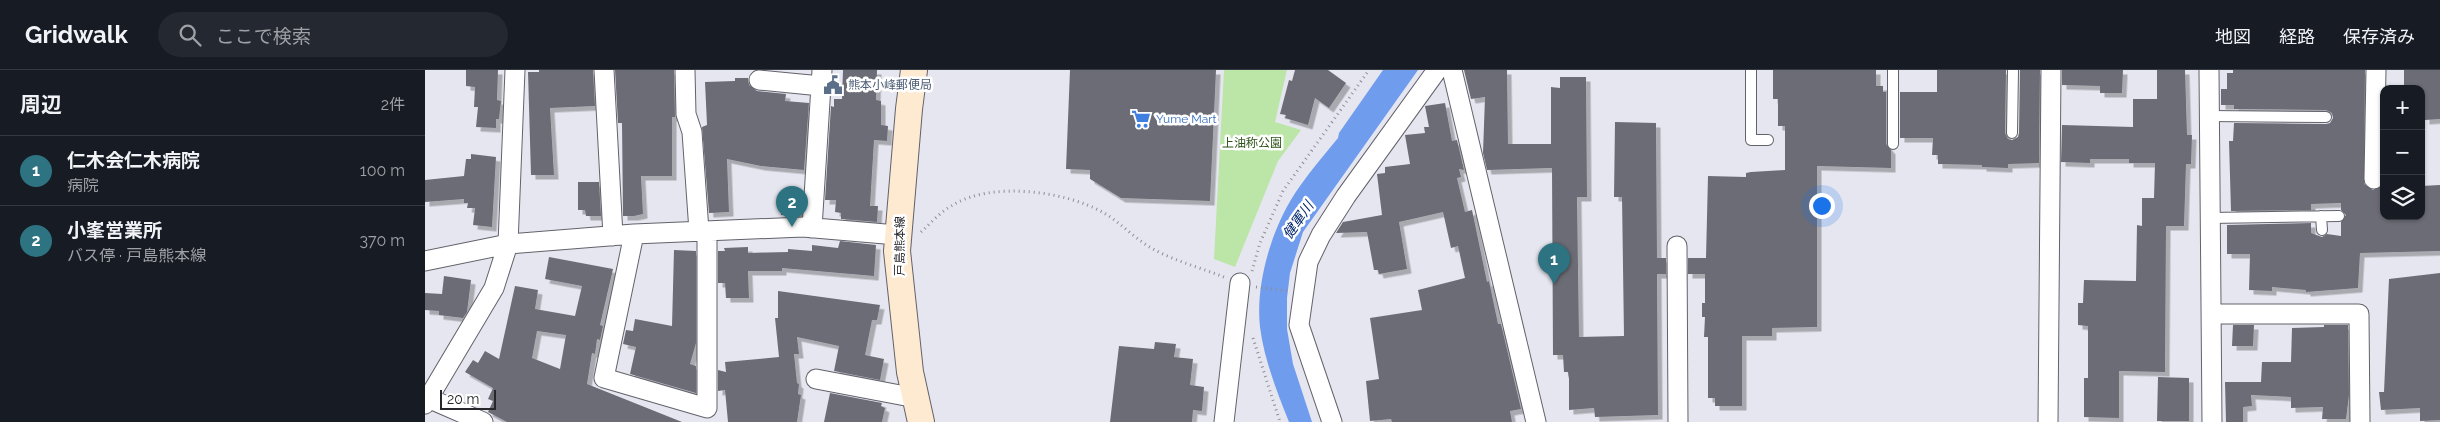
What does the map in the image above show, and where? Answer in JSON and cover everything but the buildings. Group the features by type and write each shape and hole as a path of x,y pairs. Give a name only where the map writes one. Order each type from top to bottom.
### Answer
{"main road":[{"name":"戸島熊本線","path":"914,70 897,243 903,318 918,410"}],"street":[{"path":"483,422 426,401 494,288 508,244 515,70"},
{"path":"604,70 613,236"},
{"path":"634,234 604,378 707,408 703,231 692,132 686,114 685,70"},
{"path":"1332,422 1299,325 1308,262 1321,236 1346,196 1437,70"},
{"path":"1452,70 1536,422"},
{"path":"2048,422 2051,70"},
{"path":"2209,70 2212,422"},
{"path":"2374,179 2377,70"},
{"path":"759,80 822,78 812,228"},
{"path":"425,261 508,244 634,234 703,231 812,228 897,243"},
{"path":"1677,246 1678,422"},
{"path":"1224,422 1244,285"},
{"path":"2212,314 2359,314 2360,422"},
{"path":"816,379 918,410"}],"lane":[{"path":"1751,70 1751,140 1768,140"},
{"path":"1893,70 1893,144"},
{"path":"2012,133 2013,70"},
{"path":"2209,116 2326,117"},
{"path":"2321,216 2322,230"},
{"path":"2210,218 2339,216"}],"path":[{"path":"1244,285 1283,191 1369,70"},
{"path":"897,243 953,205 982,194 1016,192 1049,194 1080,202 1104,213 1153,249 1244,285 1303,293"},
{"path":"1250,330 1280,422"}],"green space":[{"name":"上油称公園","path":"1224,70 1287,70 1275,122 1301,130 1278,161 1235,267 1214,259"}],"water":[{"name":"健軍川","path":"1383,70 1418,70 1303,232 1290,273 1287,298 1287,329 1293,364 1312,422 1289,422 1268,363 1260,327 1260,291 1268,253 1290,201 1338,138 1339,133"}],"place":[{"name":"熊本小峰郵便局","path":"833,85"},
{"name":"Yume Mart","path":"1141,119"},
{"name":"小峯営業所","path":"792,227"},
{"name":"仁木会仁木病院","path":"1554,284"}]}
